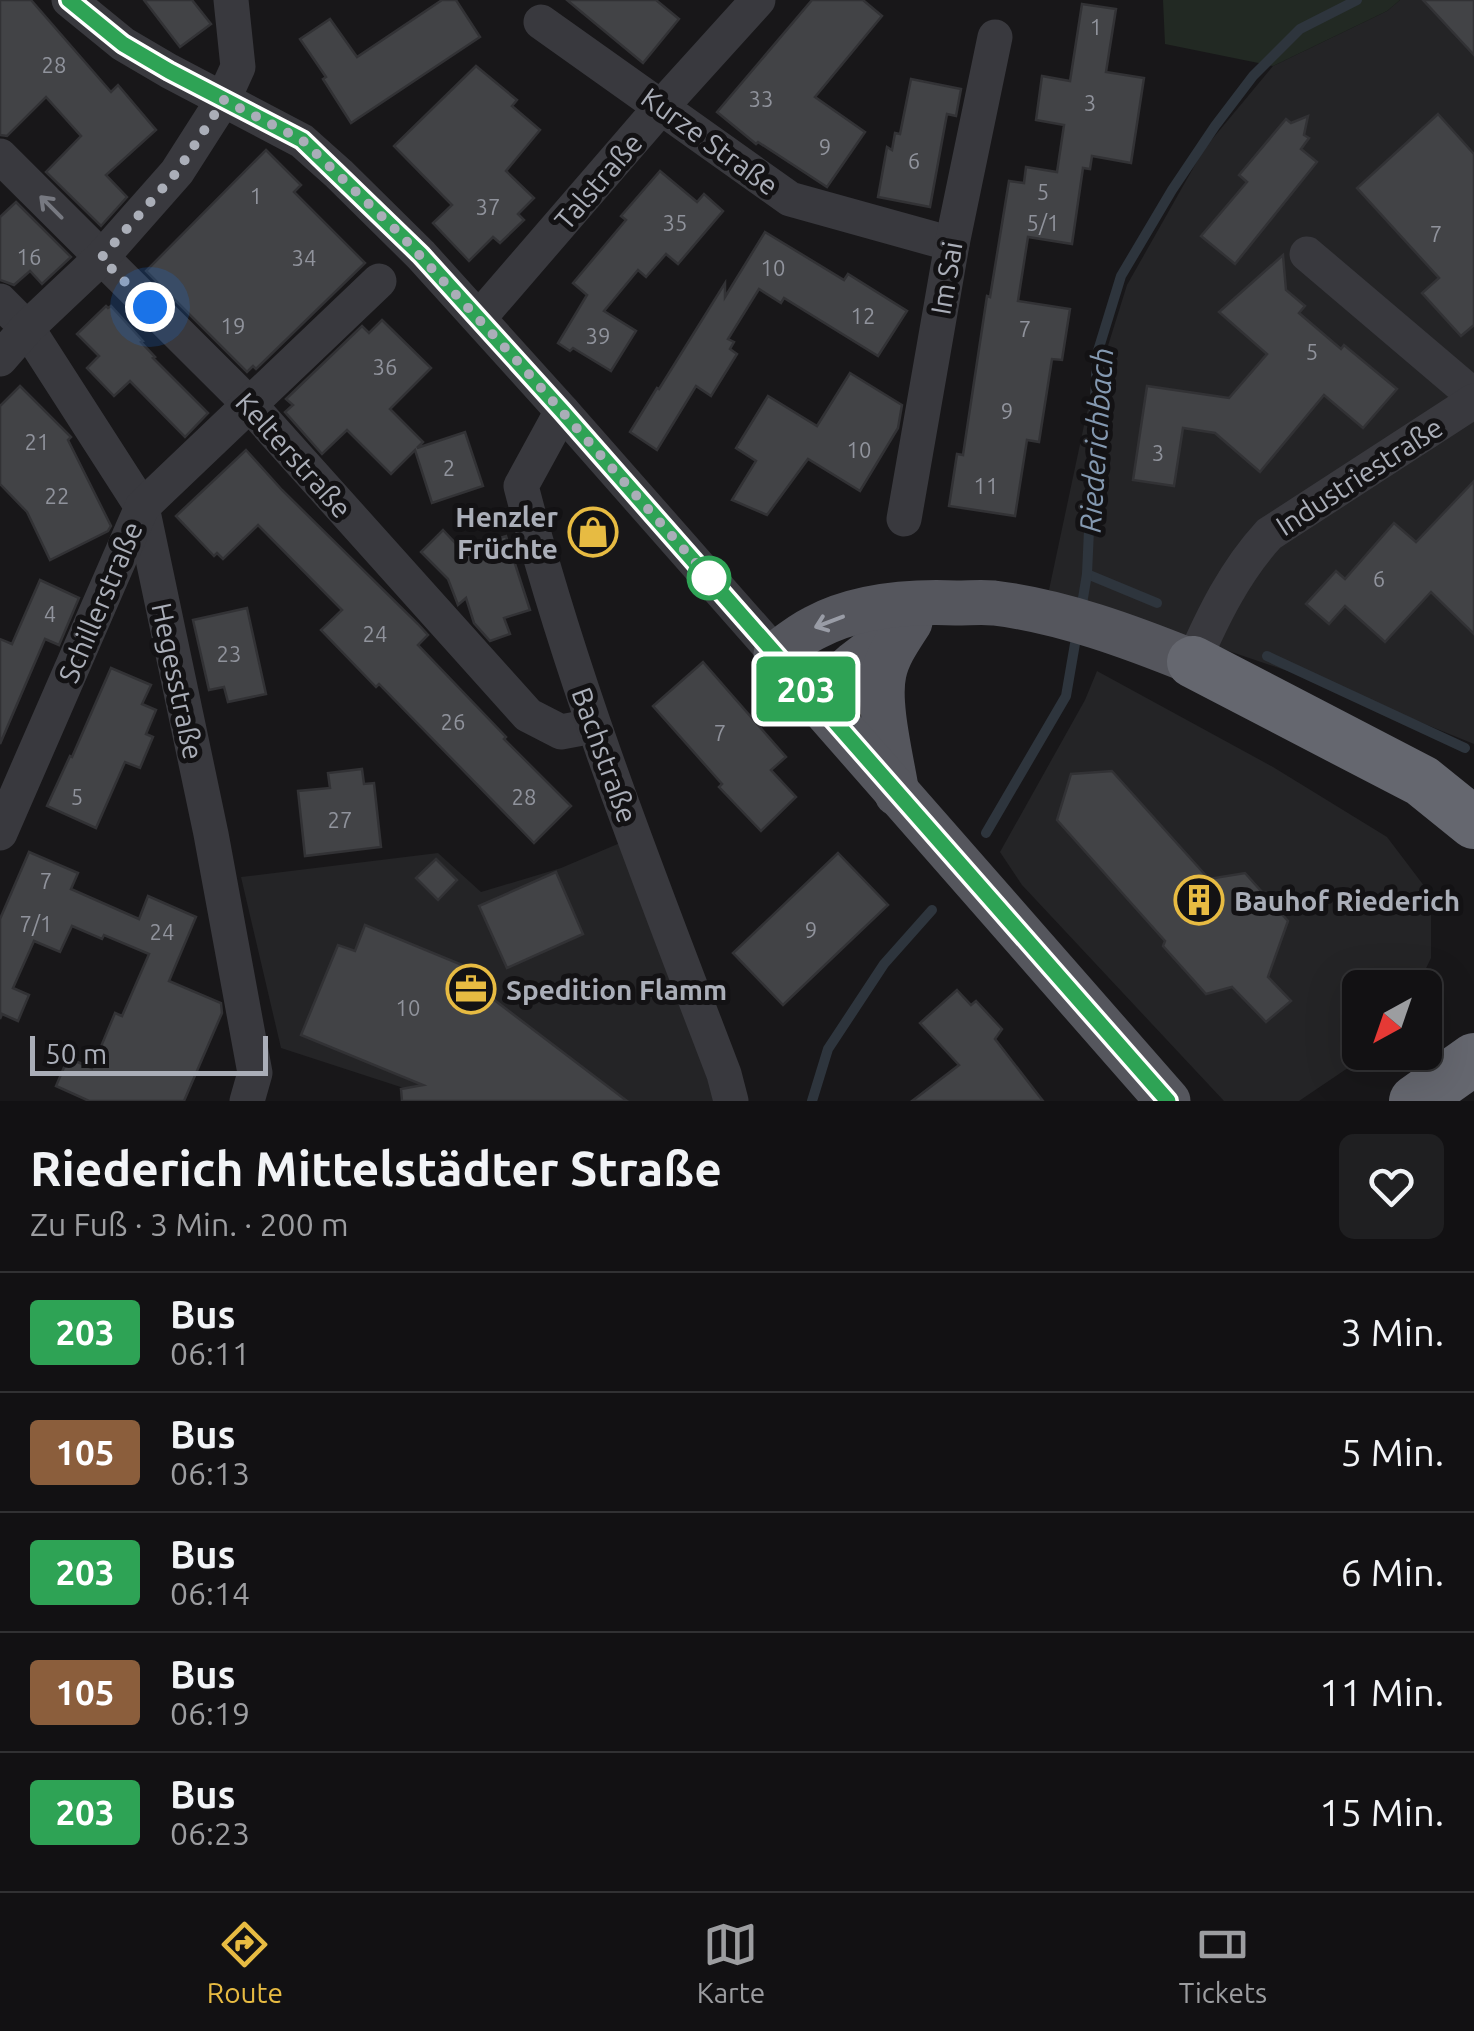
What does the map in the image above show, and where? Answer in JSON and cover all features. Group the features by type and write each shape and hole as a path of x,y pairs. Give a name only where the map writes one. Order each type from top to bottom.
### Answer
{"highway":[{"path":"1193,662 1422,781 1474,823"},
{"path":"1422,781 1474,792"},
{"path":"1414,1101 1474,1059"}],"main road":[{"path":"1168,1101 776,654 812,629 864,610 928,601 992,603 1029,610 1112,630 1193,662"},
{"path":"815,699 855,663 919,616 959,603"},
{"path":"897,794 882,697 884,672 894,646 910,622"}],"street":[{"path":"69,0 114,38 302,140 421,255 776,654"},
{"path":"0,359 101,258 177,172 224,100 238,67 231,0"},
{"name":"Talstraße","path":"479,318 758,0"},
{"name":"Kurze Straße","path":"541,22 790,198 952,244"},
{"name":"Im Sai","path":"904,519 952,244 994,37"},
{"name":"Kelterstraße","path":"0,156 248,403 528,715 562,732 592,726"},
{"name":"Industriestraße","path":"1193,662 1248,556 1269,534 1474,399 1308,254"},
{"name":"Schillerstraße","path":"0,833 142,507 379,281"},
{"name":"Hegesstraße","path":"0,301 27,328 142,507 210,834 254,1072 247,1101"},
{"name":"Bachstraße","path":"562,411 521,486 592,726 724,1074 730,1101"}],"shaded area":[{"path":"1163,0 1400,0 1387,11 1273,66 1165,44"},
{"path":"1400,0 1474,0 1474,744 1326,684 1049,590 1086,416 1127,285 1204,149 1273,66 1387,11"},
{"path":"1097,671 1273,767 1387,837 1431,895 1431,958 1425,970 1342,970 1345,1070 1299,1101 1224,1101 1022,885 1000,852 1085,700"},
{"name":"Spedition Flamm","path":"620,843 716,1101 427,1101 416,1092 281,1048 241,877 438,853 481,892 561,868"}],"building":[{"path":"0,0 31,0 111,92 118,85 156,130 106,175 127,197 101,226 46,172 81,136 46,97 7,136 0,135"},
{"path":"144,0 192,0 211,24 180,47"},
{"path":"442,0 456,0 480,37 351,123 300,39 330,19 357,57"},
{"path":"567,0 656,0 679,19 643,63"},
{"path":"812,0 863,0 882,16 815,97 865,132 827,187 756,144 717,112"},
{"path":"1423,0 1474,0 1474,55"},
{"path":"1082,4 1116,9 1106,72 1144,78 1131,163 1092,156 1090,169 1083,168 1072,244 1028,237 1018,301 1070,309 1062,360 1052,359 1039,442 1027,440 1015,516 949,506 957,454 963,455 1009,181 1024,183 1026,167 1057,172 1064,125 1036,120 1042,76 1070,81"},
{"path":"476,66 517,100 512,106 540,130 506,171 534,198 518,214 524,220 500,243 493,237 469,261 433,223 452,205 394,146"},
{"path":"911,79 961,89 956,116 947,114 930,207 878,197 887,147 892,150 895,133 900,134"},
{"path":"1438,114 1474,154 1474,325 1461,336 1422,293 1439,278 1357,188"},
{"path":"1308,116 1304,135 1309,138 1301,149 1317,162 1235,264 1201,236 1247,182 1239,175 1286,119 1291,123"},
{"path":"266,150 301,185 294,192 365,263 256,369 253,366 247,372 146,271"},
{"path":"660,171 697,202 704,194 723,211 678,264 666,254 646,277 638,270 604,311 636,331 611,371 558,343 587,295 573,283 626,220 621,216"},
{"path":"16,202 71,257 42,284 30,271 14,285 0,280 0,217"},
{"path":"765,232 844,280 848,274 907,311 878,356 784,298 781,303 759,289 728,339 734,342 730,349 737,354 711,396 696,386 657,450 630,432 725,283 725,297"},
{"path":"1283,255 1286,290 1305,306 1299,313 1397,389 1363,428 1324,395 1260,472 1215,433 1183,428 1174,486 1133,480 1147,386 1229,398 1267,354 1219,312"},
{"path":"106,306 111,306 153,358 208,413 185,437 130,381 114,396 87,368 99,356 77,334"},
{"path":"382,320 431,368 390,409 423,442 417,448 465,432 483,486 432,503 415,450 391,474 347,430 322,454 285,412 293,405 286,399 362,326 369,333"},
{"path":"850,373 902,405 898,428 860,491 808,459 767,515 732,500 756,461 736,448 768,396 817,426"},
{"path":"20,386 71,437 68,440 111,526 50,560 27,512 0,484 0,406"},
{"path":"246,450 418,624 428,635 418,645 571,806 534,843 321,630 342,610 258,525 223,559 217,553 214,556 176,516"},
{"path":"1474,481 1474,634 1431,592 1385,642 1345,606 1329,624 1306,604 1336,571 1345,579 1394,523 1416,542"},
{"path":"443,530 462,550 506,536 530,610 504,618 510,634 490,641 474,623 466,598 458,605 448,579 421,552"},
{"path":"40,580 79,598 59,645 45,639 0,744 0,639 12,644"},
{"path":"247,608 266,694 228,702 224,687 209,690 193,620"},
{"path":"703,662 786,757 771,770 796,797 761,831 719,787 722,784 653,706"},
{"path":"111,668 151,685 142,704 156,710 146,734 153,737 140,768 125,762 96,828 47,806"},
{"path":"362,769 364,784 374,783 381,847 305,856 298,791 330,788 328,773"},
{"name":"Bauhof Riederich","path":"1112,771 1209,879 1245,873 1288,921 1268,977 1291,1001 1266,1022 1232,987 1206,994 1163,946 1165,941 1057,820 1071,774"},
{"path":"29,852 78,873 71,889 139,919 148,896 196,917 169,981 221,1003 222,1013 184,1101 89,1101 56,1086 68,1058 92,1068 115,1013 122,1016 149,954 72,926 60,952 34,941 13,988 29,995 18,1021 2,1014 0,1019 0,919"},
{"path":"838,853 888,905 783,1005 733,953"},
{"path":"436,859 457,880 438,900 416,878"},
{"path":"556,872 583,934 507,968 479,906"},
{"path":"365,925 489,976 472,983 627,1101 402,1101 401,1089 423,1085 301,1035 338,945 355,951"},
{"path":"957,990 971,1005 976,1001 1002,1029 995,1039 1043,1101 912,1101 959,1065 920,1023"}],"waterway":[{"name":"Riederichbach","path":"1081,610 1087,574 1097,354 1121,276 1172,190 1253,76 1300,29 1357,0"},
{"path":"1087,574 1157,603"},
{"name":"Riederichbach","path":"986,833 1066,696 1077,632"},
{"path":"1267,656 1465,748"},
{"name":"Riederichbach","path":"812,1101 828,1049 884,964 932,910"}],"bus line":[{"name":"203","path":"69,0 123,44 302,140 421,255 1168,1101"}],"place":[{"name":"Henzler Früchte","path":"593,532"},
{"name":"Bauhof Riederich","path":"1199,900"},
{"name":"Spedition Flamm","path":"471,989"}],"route":[{"path":"150,307 101,258 177,172 224,100 302,140 398,232 709,578"}]}
